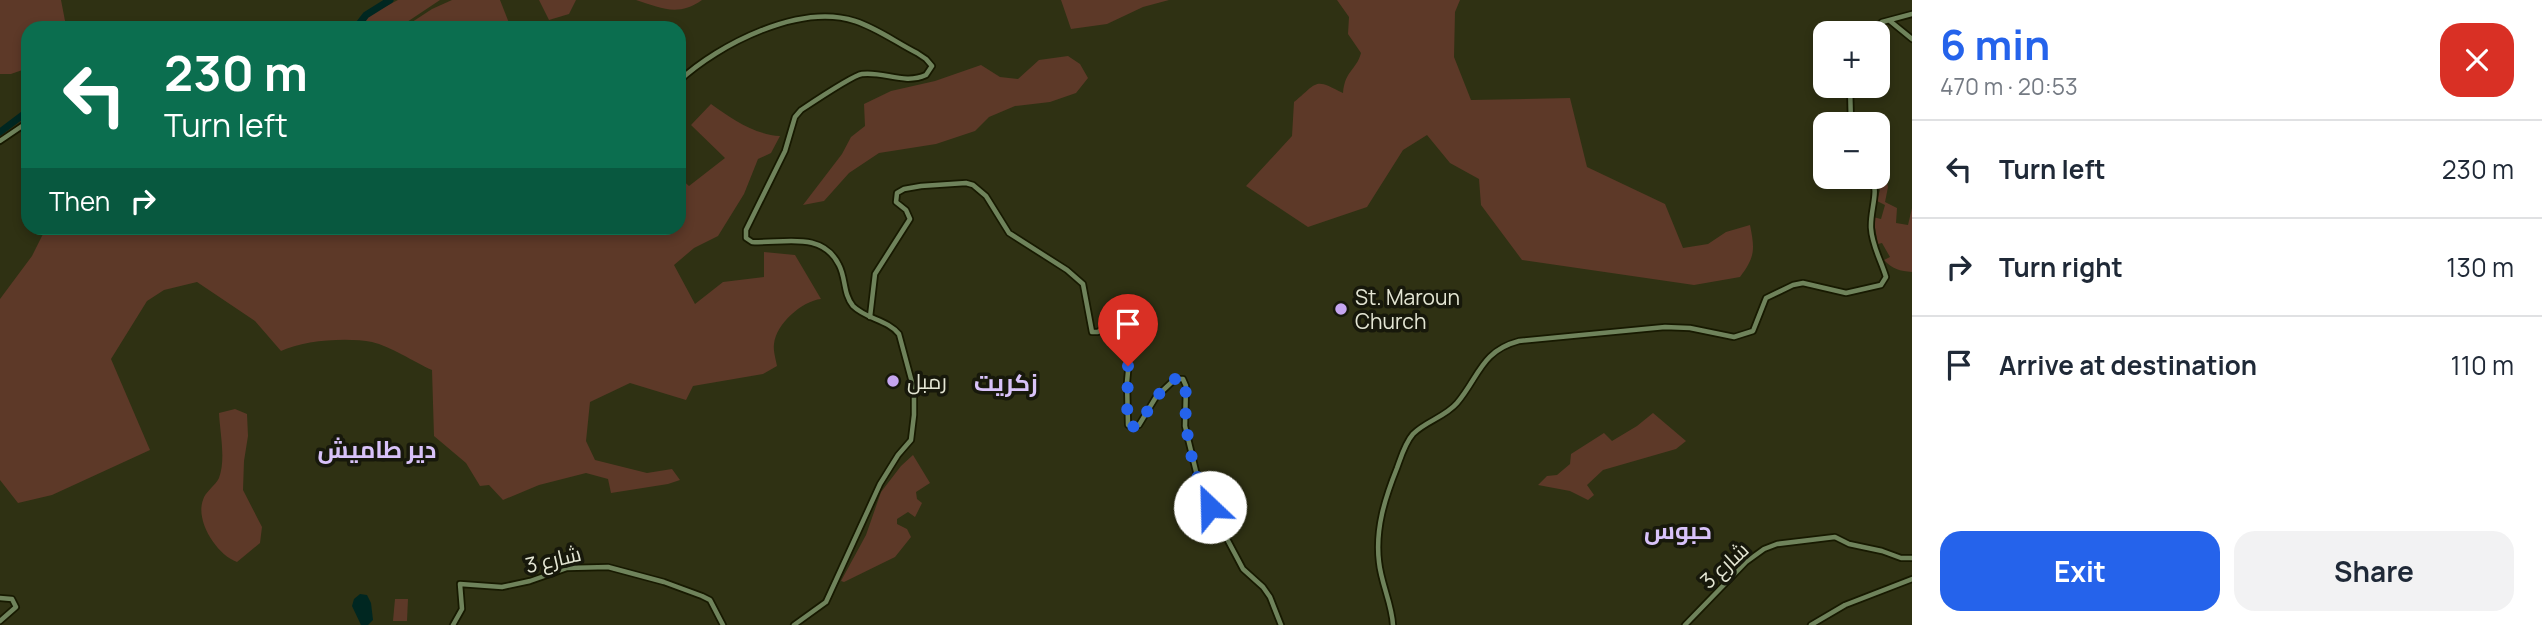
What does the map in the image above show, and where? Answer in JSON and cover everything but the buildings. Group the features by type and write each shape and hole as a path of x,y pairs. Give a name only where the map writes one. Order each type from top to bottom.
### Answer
{"street":[{"path":"1886,21 1912,14"},
{"path":"686,74 737,41 806,17 829,16 856,21 929,62 932,68 929,73 917,78 857,75 801,110 795,117 777,167 746,230 746,238 752,242 804,241 827,250 840,266 851,304 893,328 898,334 914,390 915,415 911,440 880,484 826,602 794,625"},
{"path":"1900,17 1904,32"},
{"path":"1889,20 1912,39"},
{"path":"0,141 21,127"},
{"path":"870,317 875,274 909,222 908,214 897,202 897,193 904,189 943,184 966,183 976,187 986,196 1009,233 1067,270 1083,284 1090,329 1093,333 1123,312 1129,312 1132,329 1127,382 1128,425 1139,425 1164,388 1175,379 1183,379 1186,386 1186,434 1200,488 1243,569 1270,597 1281,625"},
{"path":"1393,625 1378,548 1380,519 1393,478 1412,435 1456,404 1489,357 1502,346 1520,341 1665,327 1690,328 1734,337 1753,331 1766,299 1793,285 1803,283 1846,293 1881,285 1886,277 1873,244 1871,216 1875,189"},
{"name":"شارع 3","path":"1685,625 1741,567 1764,549 1777,544 1835,537 1849,544 1900,558 1912,558"},
{"name":"شارع 3","path":"453,625 462,609 460,584 502,587 580,566 608,567 652,578 710,600 723,625"},
{"path":"1811,625 1845,605 1912,579"},
{"path":"0,598 12,599 16,607 0,621"}],"shaded area":[{"path":"0,0 61,0 65,21 21,21 21,70 0,74"},
{"path":"398,0 440,0 408,21 364,21 367,16"},
{"path":"452,0 500,0 508,21 414,21"},
{"path":"539,0 576,0 569,14 549,20"},
{"path":"636,0 702,0 677,10"},
{"path":"1061,0 1169,0 1143,7 1107,24 1071,29"},
{"path":"1337,0 1460,0 1455,12 1454,57 1471,100 1570,98 1587,167 1665,204 1683,248 1708,244 1726,232 1750,225 1752,253 1745,270 1740,277 1694,285 1522,260 1481,205 1479,179 1450,163 1427,135 1403,150 1367,207 1308,227 1246,186 1292,136 1294,102 1317,84 1327,85 1343,93 1348,75 1361,53 1348,34 1349,17"},
{"path":"1068,56 1080,64 1088,78 1076,93 1050,102 1015,106 989,117 975,131 936,144 879,153 849,173 824,201 803,205 842,154 851,137 865,126 864,104 891,91 935,81 981,65 1000,77 1018,79 1039,60"},
{"path":"711,104 752,129 780,136 771,153 758,159 744,194 718,236 694,248 674,265 695,304 723,282 764,277 764,252 795,255 821,299 798,309 785,322 774,344 777,366 763,374 693,386 686,400 630,383 590,402 586,441 595,460 647,473 672,469 680,480 611,493 608,479 586,473 539,485 503,500 489,485 480,486 466,463 434,436 432,370 386,347 362,340 313,342 281,351 255,321 197,282 164,290 147,301 111,359 150,450 52,495 18,503 0,480 0,299 32,256 42,235 686,235 686,183 689,186 725,158 691,125"},
{"path":"1888,189 1885,202 1897,208 1896,223 1908,225 1912,208 1912,272 1896,269 1884,260 1890,257 1882,243 1878,244 1873,217 1881,219 1885,205 1877,201 1880,190"},
{"path":"235,409 247,414 248,436 243,490 262,527 260,543 237,562 215,545 205,527 201,508 204,497 219,478 221,471 219,413"},
{"path":"1653,413 1686,441 1676,449 1603,470 1587,485 1594,495 1588,500 1570,491 1538,485 1547,476 1557,475 1570,464 1571,454 1604,433 1612,441"},
{"path":"913,455 930,483 916,492 917,499 922,503 915,517 908,512 897,519 897,524 907,529 911,537 895,557 844,582 841,581 866,535 881,492"},
{"path":"395,599 408,599 407,621 393,621"}],"water":[{"path":"360,594 367,595 371,603 373,620 368,625 361,625 352,606 354,599"}],"waterway":[{"path":"361,21 366,15 390,0"},
{"path":"0,132 21,116"}],"place":[{"name":"St. Maroun Church","path":"1341,309"},
{"name":"رمبل","path":"893,381"}],"district":[{"name":"زكريت","path":"1006,381"},
{"name":"دير طاميش","path":"377,448"},
{"name":"حبوس","path":"1678,529"}],"route":[{"path":"1128,366 1127,423 1132,427 1139,425 1164,388 1178,377 1183,379 1186,386 1186,434 1200,488 1210,507"}]}
